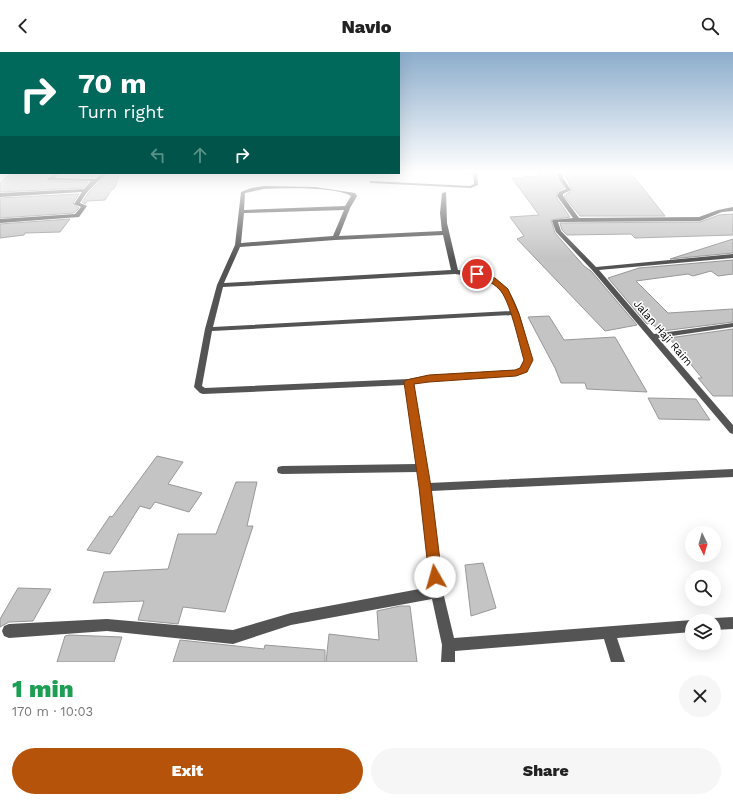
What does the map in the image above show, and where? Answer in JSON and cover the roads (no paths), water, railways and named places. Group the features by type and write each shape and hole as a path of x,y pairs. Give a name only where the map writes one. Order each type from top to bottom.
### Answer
{"street":[{"path":"0,221 75,216 84,208 84,206 77,204 78,201"},
{"path":"220,285 455,272 477,274 492,280 504,289 515,314 528,360 524,370 516,373 429,378 409,382 202,391 198,387 209,329 220,285 238,245 242,201"},
{"path":"335,238 346,208 350,201"},
{"path":"443,201 444,233 455,272"},
{"path":"564,201 577,220 700,219 716,214 723,209 733,209"},
{"path":"241,212 346,208"},
{"name":"Jalan Haji Raim","path":"577,220 555,221 555,223 558,231 576,248 733,431"},
{"path":"238,245 335,238 444,233"},
{"path":"594,269 733,256"},
{"path":"209,329 515,314"},
{"path":"651,337 733,326"},
{"path":"409,382 425,487 437,592 449,645 448,662"},
{"path":"282,470 422,468"},
{"path":"425,487 733,473"},
{"path":"9,631 107,625 233,637 291,619 437,592"},
{"path":"721,624 733,623"},
{"path":"449,645 685,626"},
{"path":"608,632 618,662"}]}
